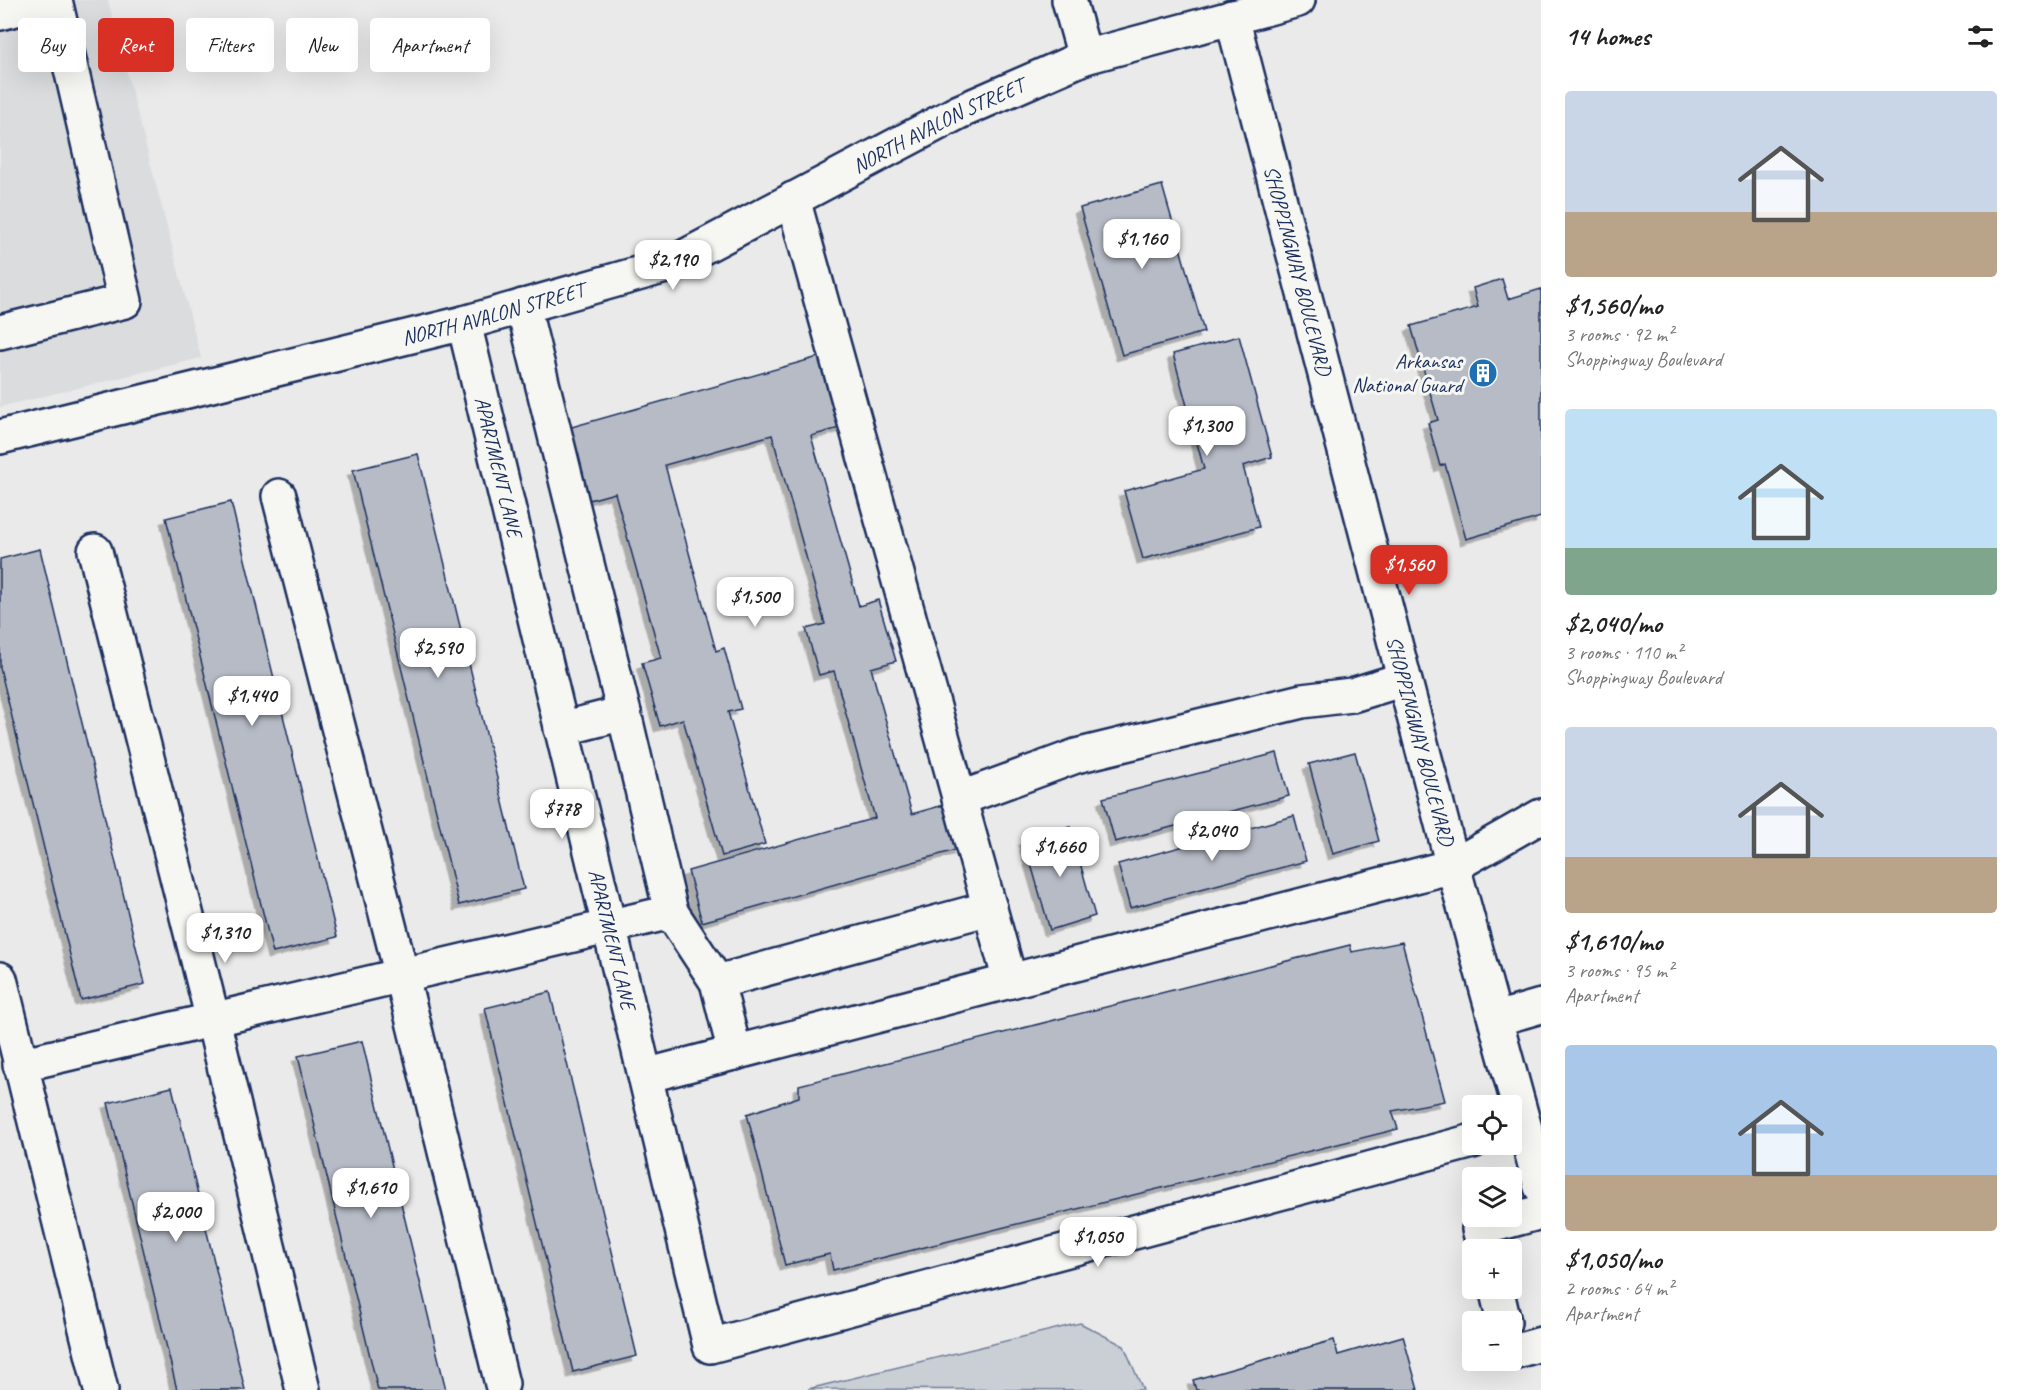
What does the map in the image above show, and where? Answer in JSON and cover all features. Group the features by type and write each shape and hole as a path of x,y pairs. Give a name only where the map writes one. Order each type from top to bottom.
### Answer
{"street":[{"path":"0,13 53,0 125,300 0,332"},
{"path":"1069,0 1085,57"},
{"name":"NORTH AVALON STREET","path":"0,437 464,323 669,265 959,112 1085,57 1298,0"},
{"name":"SHOPPINGWAY BOULEVARD","path":"1232,17 1453,866 1496,1019 1511,1095"},
{"path":"793,200 1010,981"},
{"path":"523,306 671,912 717,982 735,1053"},
{"name":"APARTMENT LANE","path":"464,323 710,1346 1462,1144"},
{"path":"279,496 402,976 502,1384"},
{"path":"95,551 303,1390"},
{"path":"959,800 1076,756 1302,700 1352,695 1404,679"},
{"path":"561,729 624,713"},
{"path":"645,1076 1453,866 1541,816"},
{"path":"717,982 990,908"},
{"path":"20,1065 671,912"},
{"path":"0,979 101,1390"},
{"path":"1496,1019 1541,1006"},
{"name":"SHOPPINGWAY BOULEVARD","path":"1522,1139 1541,1187"},
{"path":"1482,1239 1479,1229 1541,1212"},
{"path":"1522,1349 1541,1344"}],"shaded area":[{"path":"0,0 108,0 113,18 98,18 98,72 127,72 201,358 0,407"},
{"path":"1080,1323 1124,1346 1143,1390 808,1389"}],"building":[{"path":"1162,185 1204,332 1122,355 1080,208"},
{"name":"Arkansas National Guard","path":"1502,279 1508,299 1541,289 1541,517 1466,539 1445,464 1440,466 1428,423 1438,420 1411,326 1478,307 1473,288"},
{"path":"1239,336 1272,457 1243,466 1259,527 1143,559 1124,491 1204,469 1173,354"},
{"path":"829,354 850,425 811,436 859,606 878,600 896,661 871,668 912,814 947,804 959,849 702,922 688,871 875,818 834,671 819,675 806,629 825,624 772,435 665,465 716,651 724,648 741,709 728,712 765,844 722,856 683,719 660,726 642,663 661,658 615,493 582,502 561,430"},
{"path":"418,454 524,889 459,905 353,470"},
{"path":"231,502 337,937 273,953 166,518"},
{"path":"40,549 145,984 81,1000 0,668 0,559"},
{"path":"1355,752 1379,841 1333,854 1309,764"},
{"path":"1277,753 1289,796 1115,842 1103,798"},
{"path":"1294,816 1306,861 1130,908 1118,864"},
{"path":"1070,827 1095,916 1050,930 1024,840"},
{"path":"1402,942 1445,1101 1392,1111 1398,1129 833,1270 830,1254 785,1265 747,1114 799,1097 799,1085 1350,945 1352,952"},
{"path":"550,992 637,1356 573,1372 485,1008"},
{"path":"362,1041 446,1390 378,1390 298,1056"},
{"path":"172,1087 245,1390 177,1390 108,1103"},
{"path":"1403,1336 1418,1390 1196,1390 1193,1380 1334,1340 1338,1355"}],"place":[{"name":"Arkansas National Guard","path":"1483,373"}]}
